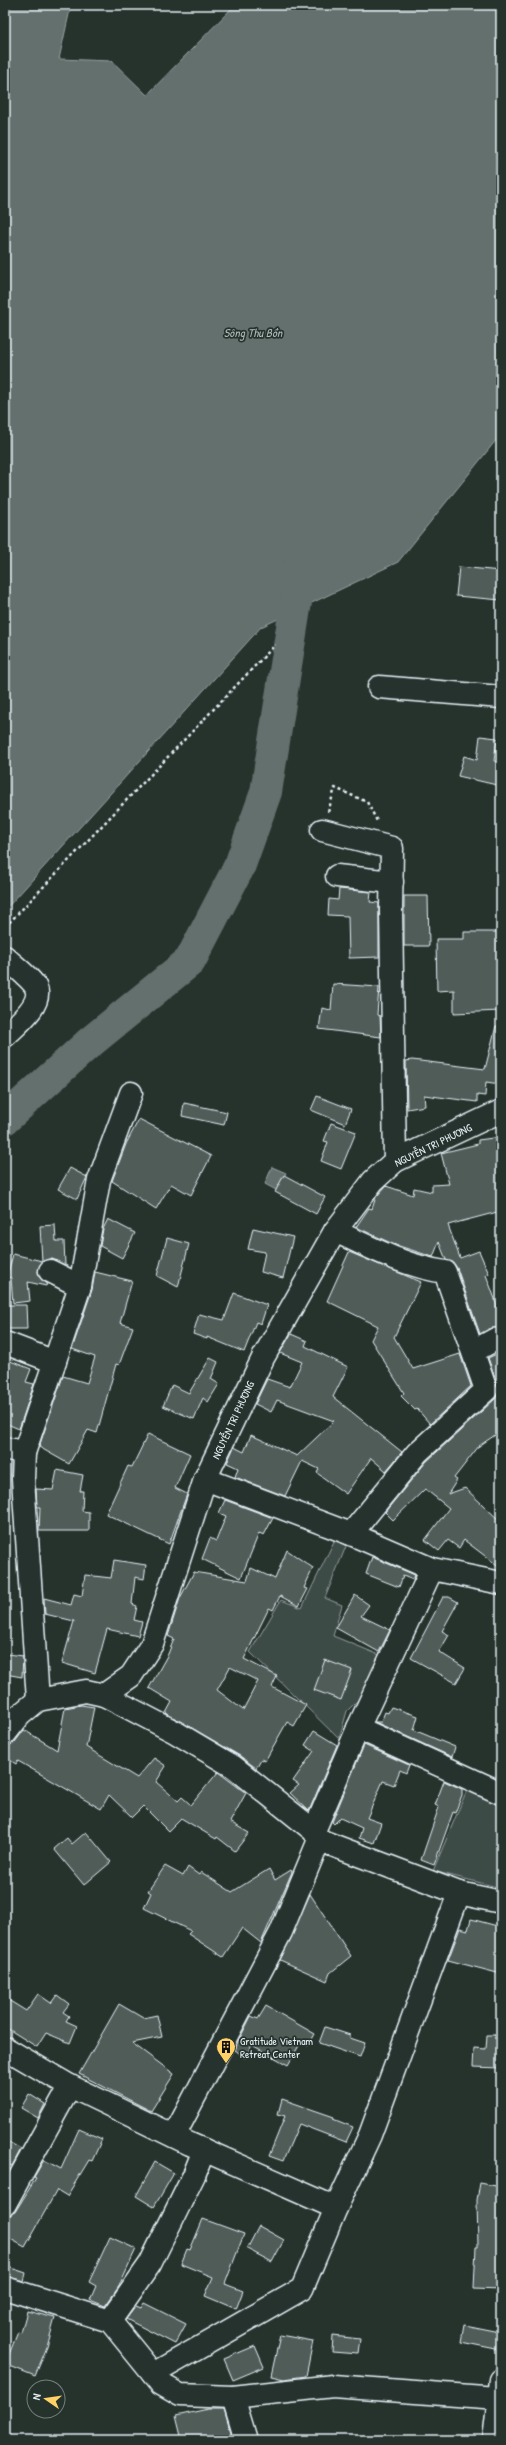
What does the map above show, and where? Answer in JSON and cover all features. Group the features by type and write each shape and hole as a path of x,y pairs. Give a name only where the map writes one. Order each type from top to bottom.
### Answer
{"street":[{"path":"379,686 501,697"},
{"path":"322,830 392,848 395,1161"},
{"path":"337,876 392,882"},
{"path":"5,957 36,988 38,998 31,1008 5,1036"},
{"path":"38,1700 23,1479 15,1451 55,1362 80,1286 99,1180 131,1093"},
{"name":"NGUYỄN TRI PHƯƠNG","path":"104,1695 131,1676 152,1644 205,1479 263,1358 335,1231 373,1181 395,1161 501,1111"},
{"path":"335,1231 380,1253 419,1268 445,1272 474,1351 486,1390 417,1453 351,1534"},
{"path":"50,1271 80,1286"},
{"path":"474,1351 494,1340 501,1339"},
{"path":"5,1343 55,1362"},
{"path":"205,1479 351,1534 432,1569 501,1583"},
{"path":"174,2136 281,1932 316,1835 358,1728 432,1569"},
{"path":"5,1734 20,1715 38,1700 86,1691 104,1695 176,1732 234,1767 316,1835 459,1893 501,1902"},
{"path":"358,1728 501,1793"},
{"path":"153,2374 302,2289 336,2208 370,2135 459,1893"},
{"path":"5,2048 70,2086 204,2150 336,2208"},
{"path":"5,2204 70,2086"},
{"path":"110,2321 150,2264 194,2176 204,2150"},
{"path":"5,2288 110,2321 166,2388 180,2394 233,2397 333,2386 500,2389 494,2440"},
{"path":"233,2397 246,2440"}],"path":[{"path":"5,927 275,645"},
{"path":"335,788 366,802 392,848"}],"shaded area":[{"path":"351,1534 325,1598 342,1605 333,1636 382,1656 383,1675 347,1711 339,1739 250,1652 281,1600 302,1608 337,1535"},
{"path":"469,1785 501,1797 501,1888 433,1871"}],"water":[{"name":"Sông Thu Bồn","path":"5,5 71,5 59,59 112,61 147,95 235,5 501,5 501,434 398,562 261,627 5,910"},
{"path":"272,1167 286,1173 276,1190 265,1184"}],"building":[{"path":"459,567 501,571 501,600 456,596"},
{"path":"480,736 497,738 494,761 501,762 501,786 458,776 464,756 477,760"},
{"path":"339,889 371,892 370,902 379,903 379,957 349,958 348,916 328,915 329,899 338,900"},
{"path":"404,896 428,896 429,946 404,946"},
{"path":"464,932 501,932 501,1011 454,1013 454,990 437,991 436,939 464,939"},
{"path":"333,984 379,987 377,1015 380,1016 381,1037 319,1029 322,1008 331,1010"},
{"path":"496,1026 501,1026 500,1084 486,1082 485,1096 477,1095 477,1102 424,1095 425,1106 407,1109 406,1061 412,1060 485,1069"},
{"path":"317,1096 351,1109 345,1124 311,1110"},
{"path":"184,1103 227,1112 224,1125 182,1116"},
{"path":"139,1119 211,1156 191,1195 171,1184 156,1209 112,1181 126,1144"},
{"path":"331,1123 356,1132 341,1169 321,1161 328,1142 324,1141"},
{"path":"501,1137 501,1211 448,1225 460,1258 479,1251 489,1274 486,1275 495,1299 501,1327 492,1328 480,1334 457,1268 453,1262 446,1260 439,1242 433,1257 393,1244 356,1227 369,1208 372,1209 376,1197 386,1186 413,1195 414,1188 432,1192 432,1185 449,1184 441,1153 478,1144 478,1140"},
{"path":"70,1168 87,1177 77,1199 58,1189"},
{"path":"284,1175 325,1197 316,1214 275,1192"},
{"path":"108,1219 135,1233 122,1258 100,1246 103,1229"},
{"path":"55,1225 56,1241 64,1241 65,1265 50,1259 43,1261 38,1272 40,1278 47,1283 46,1286 28,1282 30,1301 13,1303 11,1278 7,1277 13,1254 42,1261 40,1226"},
{"path":"253,1228 293,1237 283,1278 261,1272 265,1252 248,1249"},
{"path":"167,1238 189,1244 178,1287 157,1276"},
{"path":"349,1252 421,1282 394,1337 413,1369 460,1354 471,1386 430,1424 417,1409 415,1410 401,1396 404,1393 371,1340 378,1326 327,1301"},
{"path":"95,1272 132,1281 120,1323 133,1327 119,1365 116,1364 97,1433 88,1430 69,1464 39,1447 63,1376 87,1383 95,1357 72,1349 92,1290"},
{"path":"234,1293 267,1305 261,1324 256,1322 244,1352 207,1337 207,1339 193,1334 199,1314 224,1320"},
{"path":"7,1305 26,1305 27,1329 8,1329"},
{"path":"291,1334 307,1341 305,1346 348,1367 333,1397 402,1452 386,1471 371,1458 346,1494 317,1473 319,1469 302,1461 285,1496 235,1477 238,1468 227,1463 234,1447 244,1452 251,1435 297,1456 334,1421 277,1400 271,1412 255,1404 267,1379 290,1387 302,1362 280,1353"},
{"path":"501,1352 501,1431 479,1446 454,1478 457,1480 448,1494 465,1488 501,1522 501,1568 464,1540 459,1548 448,1540 439,1551 425,1540 449,1508 425,1489 393,1520 385,1512 426,1462 495,1399 498,1393 498,1386 488,1358"},
{"path":"210,1358 218,1362 211,1379 219,1384 208,1402 203,1398 194,1419 163,1406 172,1385 189,1393"},
{"path":"5,1359 31,1369 26,1382 34,1384 19,1429 5,1423"},
{"path":"148,1434 190,1454 175,1488 187,1494 169,1544 106,1514 128,1466 132,1467"},
{"path":"57,1470 83,1475 80,1491 83,1491 82,1511 89,1512 89,1531 39,1531 40,1507 37,1507 36,1489 53,1490"},
{"path":"225,1500 273,1518 264,1535 259,1533 241,1578 202,1559 210,1538 216,1541 226,1516 219,1513"},
{"path":"287,1550 313,1568 304,1588 308,1589 299,1606 280,1596 273,1610 269,1608 244,1659 277,1676 272,1687 306,1705 294,1726 287,1722 265,1761 261,1759 256,1768 240,1756 166,1713 172,1702 149,1688 168,1654 174,1639 168,1636 180,1598 194,1572 247,1581 251,1568 275,1579","holes":["230,1667 258,1681 243,1710 217,1690"]},
{"path":"372,1557 415,1575 413,1580 403,1576 399,1587 366,1574"},
{"path":"114,1560 146,1565 144,1579 135,1577 132,1604 137,1606 134,1620 142,1622 138,1636 107,1629 95,1673 62,1663 74,1621 45,1614 44,1598 71,1605 74,1594 82,1596 85,1575 111,1578"},
{"path":"355,1595 369,1605 361,1616 390,1630 379,1652 336,1628"},
{"path":"443,1597 449,1597 458,1602 442,1631 449,1635 439,1652 465,1668 456,1683 411,1658"},
{"path":"8,1654 23,1656 22,1677 5,1674"},
{"path":"325,1660 352,1670 341,1700 314,1690"},
{"path":"81,1705 94,1707 86,1747 137,1778 154,1758 166,1766 156,1782 178,1801 182,1797 191,1805 218,1772 246,1793 230,1822 249,1833 235,1851 217,1837 216,1839 181,1818 168,1831 143,1806 132,1817 109,1795 101,1809 18,1761 16,1764 5,1757 7,1746 15,1742 24,1730 57,1750 65,1708"},
{"path":"391,1707 418,1716 414,1730 455,1747 452,1757 375,1722 381,1722 385,1712 388,1713"},
{"path":"314,1731 337,1745 309,1811 290,1793 299,1785 293,1781 314,1751 305,1745"},
{"path":"364,1745 409,1765 406,1773 400,1770 394,1785 383,1781 367,1818 381,1823 374,1843 359,1838 362,1828 340,1818 334,1824 332,1822"},
{"path":"444,1781 462,1789 462,1795 455,1813 453,1812 434,1865 421,1860 439,1807 435,1805"},
{"path":"86,1832 111,1862 84,1885 54,1849 67,1838 72,1844"},
{"path":"165,1866 183,1876 188,1867 199,1875 201,1872 232,1892 269,1869 275,1880 291,1870 292,1872 261,1943 242,1928 223,1957 188,1934 191,1931 144,1908 151,1893 148,1891"},
{"path":"310,1894 351,1956 330,1973 327,1981 280,1960"},
{"path":"471,1919 501,1927 501,1974 448,1960 460,1928 468,1930"},
{"path":"38,1994 51,2003 57,1995 69,2004 63,2012 69,2016 66,2021 77,2026 70,2043 46,2033 37,2047 5,2027 5,1998 26,2011"},
{"path":"119,2004 143,2018 157,2015 162,2037 132,2043 174,2074 151,2111 79,2074"},
{"path":"266,2006 315,2034 308,2046 301,2042 288,2065 252,2045 245,2058 234,2050 251,2016 258,2019"},
{"path":"325,2027 350,2035 350,2038 365,2043 360,2057 319,2043"},
{"path":"487,2035 501,2035 501,2068 473,2067 474,2048 486,2049"},
{"path":"29,2094 45,2104 38,2118 21,2108"},
{"path":"282,2099 334,2117 333,2119 353,2127 346,2142 299,2124 283,2161 269,2156 285,2116 278,2114"},
{"path":"79,2129 102,2139 92,2161 89,2160 67,2196 57,2190 25,2247 5,2236 5,2216 15,2212 36,2178 34,2177 44,2160 61,2169"},
{"path":"5,2140 21,2149 12,2166 5,2163"},
{"path":"155,2162 174,2173 154,2207 136,2196"},
{"path":"480,2183 501,2187 501,2289 474,2288 476,2247 478,2247 477,2200"},
{"path":"203,2219 244,2234 225,2284 243,2291 236,2309 205,2296 213,2277 181,2264 187,2249 190,2250"},
{"path":"259,2226 284,2240 272,2262 247,2249"},
{"path":"110,2237 136,2249 118,2288 105,2306 90,2300 96,2286 89,2282"},
{"path":"5,2266 26,2273 24,2281 5,2276"},
{"path":"144,2303 186,2324 175,2344 126,2319 136,2306 141,2308"},
{"path":"27,2311 55,2318 47,2347 35,2376 5,2364 18,2332 21,2333"},
{"path":"464,2325 499,2332 496,2349 461,2342"},
{"path":"280,2335 313,2341 306,2376 284,2379 271,2376"},
{"path":"333,2336 360,2339 358,2354 332,2352"},
{"path":"255,2346 264,2367 233,2380 224,2359"},
{"path":"208,2409 224,2409 232,2437 215,2440 182,2440 176,2416"}],"waterway":[{"path":"5,1119 88,1044 190,961 240,865 266,792 299,583 299,567"}],"place":[{"name":"Gratitude Vietnam Retreat Center","path":"226,2064"}]}
